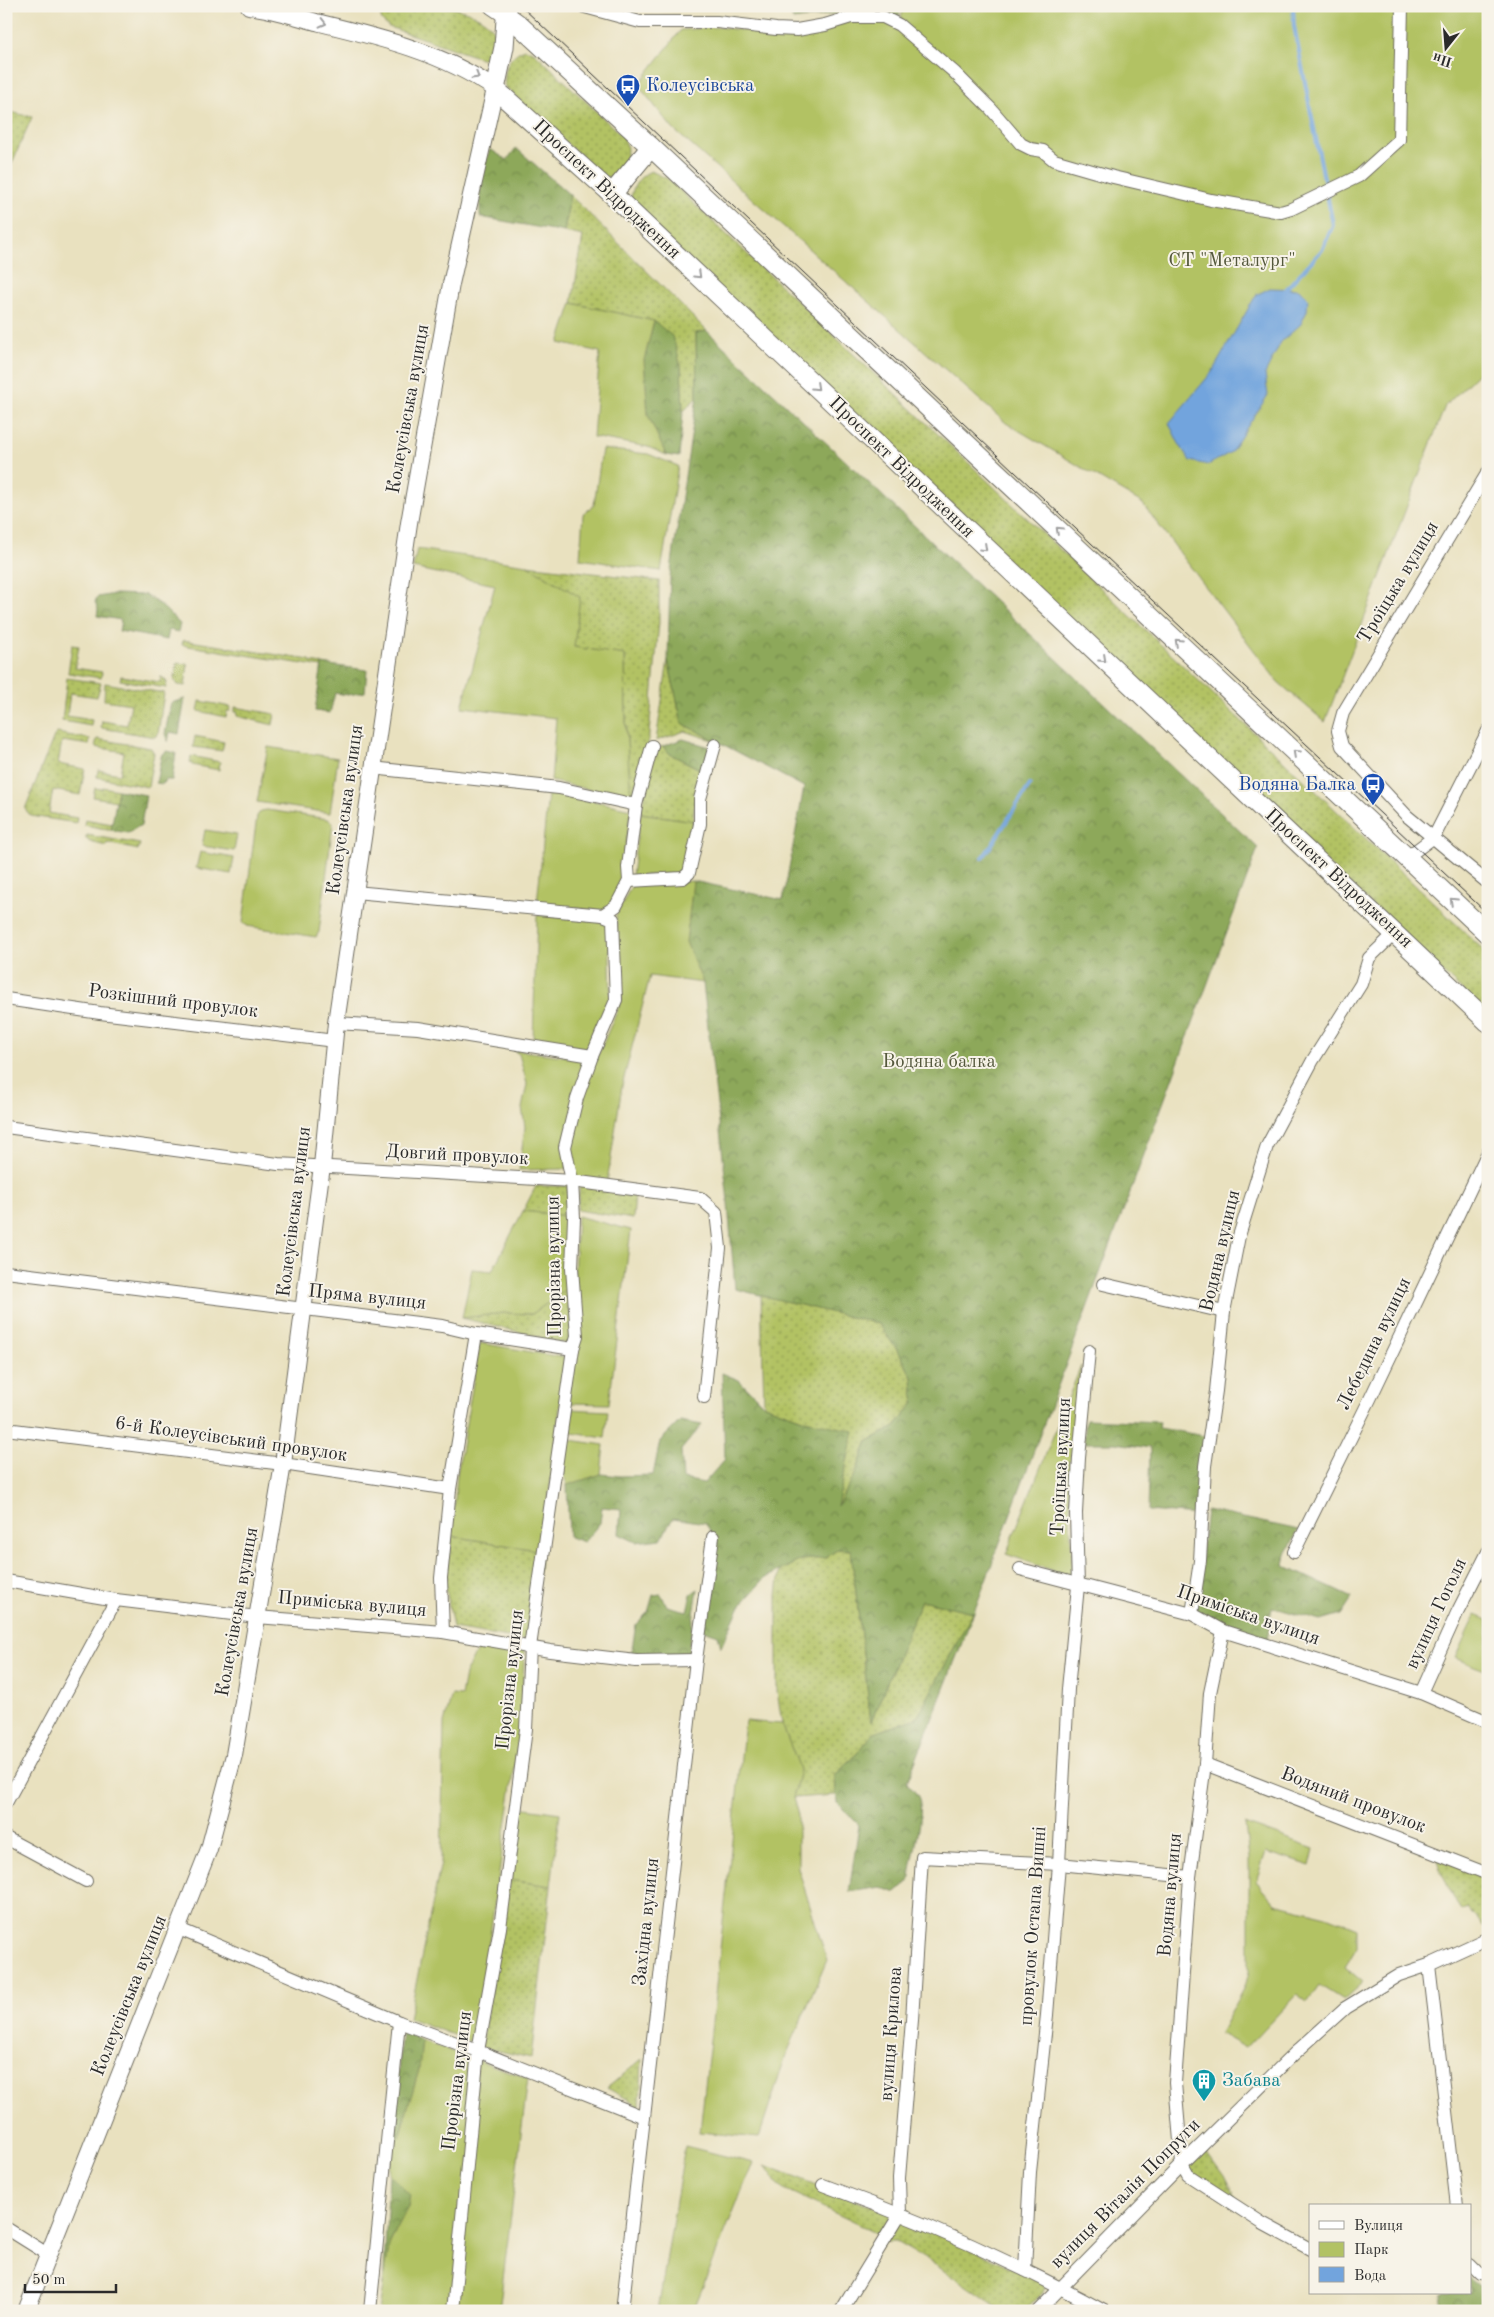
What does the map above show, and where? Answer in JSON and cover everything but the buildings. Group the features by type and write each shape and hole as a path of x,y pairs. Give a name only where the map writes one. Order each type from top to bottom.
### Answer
{"main road":[{"path":"495,89 504,48 502,9"},
{"path":"502,9 1488,934"},
{"name":"Проспект Відродження","path":"495,89 612,194 1488,1022"},
{"path":"612,194 651,147"}],"street":[{"path":"581,6 640,22 717,22 776,30 806,28 851,17 883,17 899,25 954,72 991,109 1021,144 1031,149 1043,151 1054,160 1114,177 1211,200 1281,212 1359,176 1399,140 1402,6"},
{"name":"Проспект Відродження","path":"260,7 379,37 455,65 475,75 495,89"},
{"name":"Колеусівська вулиця","path":"26,2311 210,1849 234,1755 283,1464 322,1166 336,1023 409,523 448,303 495,89"},
{"name":"Троїцька вулиця","path":"1434,837 1407,816 1342,746 1338,731 1343,714 1488,472"},
{"path":"1407,857 1434,837 1488,731"},
{"path":"629,881 684,878 689,873 700,824 700,799 715,745"},
{"path":"355,892 603,915 616,906 629,881 628,867 636,805 652,746"},
{"path":"372,768 559,788 636,805"},
{"path":"1434,837 1488,883"},
{"name":"Прорізна вулиця","path":"453,2311 478,2051 500,1928 526,1729 530,1647 573,1349 577,1336 572,1268 574,1218 572,1181 565,1146 577,1098 592,1056 616,1000 613,919 603,915"},
{"name":"Водяна вулиця","path":"1192,1614 1200,1561 1206,1466 1224,1312 1239,1236 1267,1146 1314,1060 1361,984 1369,958 1395,934"},
{"name":"Розкішний провулок","path":"6,999 100,1013 334,1041"},
{"path":"336,1023 418,1028 592,1056"},
{"name":"Довгий провулок","path":"6,1127 278,1164 572,1181 700,1198 716,1212 720,1248 704,1397"},
{"name":"Лебедина вулиця","path":"1294,1552 1379,1381 1488,1152"},
{"name":"Пряма вулиця","path":"6,1272 442,1326 476,1334 573,1349"},
{"path":"1103,1284 1224,1312"},
{"path":"443,1632 441,1578 450,1489 476,1334"},
{"name":"Троїцька вулиця","path":"1078,1586 1076,1513 1089,1352"},
{"name":"6-й Колеусівський провулок","path":"6,1429 283,1464 450,1489"},
{"name":"Західна вулиця","path":"622,2311 696,1660 713,1537"},
{"name":"вулиця Гоголя","path":"1421,1693 1457,1613 1488,1552"},
{"name":"Приміська вулиця","path":"1020,1569 1078,1586 1192,1614 1223,1631 1421,1693 1488,1722"},
{"name":"Приміська вулиця","path":"6,1581 116,1600 257,1617 443,1632 530,1647 636,1661 696,1660"},
{"name":"провулок Остапа Вишні","path":"1025,2270 1030,2172 1059,1864 1068,1689 1078,1586"},
{"path":"6,1803 116,1600"},
{"name":"Водяна вулиця","path":"1182,2164 1175,2083 1190,1878 1205,1764 1210,1693 1223,1631"},
{"name":"Водяний провулок","path":"1205,1764 1488,1874"},
{"path":"6,1838 86,1881"},
{"name":"вулиця Крилова","path":"900,2214 899,2178 912,2020 922,1857 1059,1864"},
{"path":"1059,1864 1190,1878"},
{"path":"178,1929 399,2022 478,2051 644,2117"},
{"name":"вулиця Віталія Попруги","path":"1038,2311 1182,2164 1294,2054 1345,2008 1399,1975 1429,1965 1488,1938"},
{"path":"1429,1965 1457,2204"},
{"path":"370,2311 399,2022"},
{"path":"1182,2164 1188,2175 1262,2223 1309,2248"},
{"path":"823,2185 900,2214 1025,2270 1104,2311"},
{"path":"841,2311 900,2214"},
{"path":"6,2228 49,2254"},
{"path":"1472,2266 1480,2274 1488,2275"}],"green space":[{"path":"386,6 430,6 459,9 485,21 495,31 494,42 486,58 480,58 389,27 382,21 380,14"},
{"path":"789,6 900,6 899,17 868,9 793,20"},
{"name":"СТ \"Металург\"","path":"903,6 1488,6 1488,364 1445,406 1325,722 1278,682 1142,503 1006,423 673,129 638,85 681,30 718,27 786,36 848,22 884,22 900,26"},
{"path":"525,49 535,53 623,137 627,148 626,158 613,176 605,178 505,87 505,75 508,64 514,55"},
{"path":"6,111 32,117 6,177"},
{"path":"516,148 570,195 564,232 480,217 480,174 490,149 507,160"},
{"path":"651,171 668,179 1488,954 1488,1015 631,205 635,185 638,180"},
{"path":"570,195 707,331 696,333 697,397 683,412 681,367 654,321 572,303 583,236 564,232"},
{"path":"572,303 654,321 644,360 648,415 666,455 648,447 593,437 600,352 559,343"},
{"path":"654,321 673,337 681,367 683,412 679,457 666,455 648,415 644,360"},
{"name":"Водяна балка","path":"707,331 1258,848 974,1612 907,1783 918,1797 920,1808 919,1829 910,1880 896,1893 881,1887 849,1892 859,1825 837,1803 835,1775 853,1758 874,1733 917,1718 973,1612 921,1600 871,1722 851,1550 838,1549 826,1558 801,1560 765,1578 740,1606 721,1647 718,1635 701,1629 713,1537 706,1523 673,1518 661,1539 636,1542 619,1534 621,1509 602,1507 600,1523 584,1542 569,1537 567,1485 601,1474 620,1476 653,1475 660,1441 680,1421 702,1425 681,1450 683,1479 704,1483 725,1459 722,1373 739,1380 764,1405 805,1420 854,1431 837,1506 855,1475 868,1441 895,1427 914,1403 912,1377 900,1354 879,1324 735,1289 727,1192 703,983 686,942 693,881 783,900 804,787 682,723 668,660 670,576 697,397 696,333"},
{"path":"602,449 648,454 678,466 661,571 580,559 583,514 594,505"},
{"path":"417,549 527,565 580,597 574,647 625,655 626,727 631,799 551,781 556,718 462,707 495,585 413,568"},
{"path":"527,565 659,581 659,622 648,745 631,799 626,727 625,656 574,647 579,597"},
{"path":"115,594 145,595 150,598 164,608 180,624 178,632 169,630 167,640 119,631 121,620 97,616 98,609 95,602 97,597"},
{"path":"183,640 310,660 310,662 322,664 322,667 182,645"},
{"path":"72,645 79,646 75,668 102,672 101,678 68,673"},
{"path":"668,660 682,723 721,743 685,731 656,741"},
{"path":"177,663 188,664 185,686 178,685 174,680"},
{"path":"322,664 367,670 365,692 348,695 335,693 330,713 315,711"},
{"path":"121,676 160,682 161,676 167,682 166,688 120,680"},
{"path":"67,678 101,683 97,697 70,693 67,716 92,720 91,726 62,721"},
{"path":"105,683 164,693 158,734 155,737 101,728 102,721 127,725 131,704 104,700"},
{"path":"185,699 179,734 170,732 168,742 165,734 171,703"},
{"path":"200,701 231,707 230,711 227,711 226,717 198,711"},
{"path":"235,707 275,714 273,725 237,716 238,712 235,712"},
{"path":"57,733 90,739 89,745 62,741 58,764 85,769 80,795 53,790 49,813 77,818 76,823 31,816 25,809 54,736"},
{"path":"195,736 224,742 222,751 193,747"},
{"path":"97,739 151,748 154,753 148,787 97,777 98,770 120,774 124,752 95,747"},
{"path":"683,739 710,747 702,770 670,754 663,746"},
{"path":"663,746 670,754 702,770 696,786 693,821 640,813 656,749"},
{"path":"268,747 338,758 330,813 257,802"},
{"path":"167,751 176,753 172,780 165,780 163,784 156,783 162,754"},
{"path":"191,756 220,762 219,770 192,765 190,763"},
{"path":"103,787 118,790 116,801 93,797 95,788 102,789"},
{"path":"118,790 146,795 141,825 128,833 111,830"},
{"path":"557,793 631,809 619,889 614,901 601,911 537,903 548,794"},
{"path":"267,810 328,819 333,823 319,932 316,937 247,926 243,922 257,816 261,811"},
{"path":"640,813 693,821 683,873 632,876"},
{"path":"85,819 112,824 111,830 84,825"},
{"path":"205,830 237,835 234,851 202,846"},
{"path":"87,835 140,844 138,850 107,843 106,846 90,842 85,838"},
{"path":"200,852 234,858 231,874 196,868"},
{"path":"693,881 686,942 703,983 650,976 622,1086 607,1183 575,1178 568,1147 593,1066 622,1000 616,915 632,885"},
{"path":"537,915 609,922 611,1001 588,1049 533,1040"},
{"path":"513,1050 588,1059 566,1169 519,1170 525,1127 522,1108 527,1084 519,1054"},
{"path":"536,1186 568,1186 567,1216 523,1211"},
{"path":"580,1186 635,1196 633,1219 577,1210"},
{"path":"523,1211 567,1216 570,1287 532,1314 504,1313 462,1318 472,1269 492,1271"},
{"path":"577,1216 631,1230 609,1404 568,1403"},
{"path":"570,1287 573,1334 571,1345 462,1318 504,1313 532,1314"},
{"path":"761,1295 879,1324 900,1354 912,1377 914,1403 895,1427 868,1441 855,1475 836,1508 805,1420 764,1405"},
{"path":"480,1343 566,1358 542,1551 452,1536 457,1475"},
{"path":"1081,1366 1071,1475 1070,1515 1073,1578 1006,1554"},
{"path":"569,1409 608,1411 605,1438 565,1432"},
{"path":"1086,1419 1160,1422 1159,1428 1205,1436 1197,1515 1148,1511 1150,1448 1116,1443 1084,1443"},
{"path":"564,1439 604,1445 601,1474 567,1485 561,1465"},
{"path":"1206,1510 1299,1530 1286,1554 1284,1566 1352,1598 1341,1615 1320,1621 1272,1607 1267,1640 1225,1628 1195,1611"},
{"path":"452,1536 542,1551 527,1640 453,1628 445,1582"},
{"path":"838,1549 851,1550 871,1721 921,1600 974,1612 917,1719 874,1733 853,1758 835,1775 836,1795 793,1798 800,1770 782,1724 777,1691 777,1595 780,1570 801,1560 826,1558"},
{"path":"698,1589 687,1658 631,1655 636,1624 648,1612 653,1595 661,1594 667,1606 687,1611 691,1594"},
{"path":"1476,1615 1488,1620 1488,1672 1456,1658"},
{"path":"480,1644 525,1646 520,1731 474,2043 409,2018 441,1862 444,1723 452,1695 461,1696 465,1674"},
{"path":"745,1721 782,1724 800,1770 793,1798 798,1815 798,1868 827,1960 785,2058 759,2138 700,2132"},
{"path":"519,1807 560,1813 551,1886 510,1880"},
{"path":"1245,1824 1314,1849 1310,1866 1266,1852 1256,1881 1275,1903 1327,1916 1357,1928 1357,1947 1345,1967 1363,1982 1343,2000 1319,1985 1307,2002 1297,1994 1246,2048 1220,2033 1245,1987 1249,1972 1249,1858"},
{"path":"1436,1857 1488,1878 1488,1922 1483,1927 1467,1908 1461,1911 1440,1871"},
{"path":"510,1880 551,1886 531,2058 481,2047"},
{"path":"402,2029 422,2041 419,2070 399,2137 392,2140"},
{"path":"422,2041 528,2078 499,2311 379,2311 390,2242 408,2207 410,2195 389,2174 392,2140 399,2137 419,2070"},
{"path":"642,2059 640,2106 607,2088"},
{"path":"685,2146 753,2163 693,2311 658,2311"},
{"path":"1203,2147 1224,2176 1239,2206 1191,2173 1185,2164"},
{"path":"765,2165 895,2215 877,2233 780,2187"},
{"path":"389,2174 410,2194 408,2207 390,2242 383,2287"},
{"path":"901,2217 1043,2282 1045,2288 1042,2294 1021,2311 1002,2311 944,2270 896,2242 885,2242"},
{"path":"1472,2279 1480,2285 1488,2286 1488,2311 1437,2311 1441,2294 1472,2294"}],"water":[{"path":"1270,288 1299,289 1308,299 1307,311 1301,324 1281,342 1265,374 1268,395 1231,452 1208,465 1190,461 1169,423 1212,372 1256,295"}],"waterway":[{"path":"1284,291 1322,250 1333,225 1294,26 1293,6"},
{"path":"983,858 1030,785"}],"tram line":[{"path":"521,6 1015,472 1488,914"}],"place":[{"name":"Колеусівська","path":"628,107"},
{"name":"Водяна Балка","path":"1373,806"},
{"name":"Забава","path":"1204,2102"}]}
